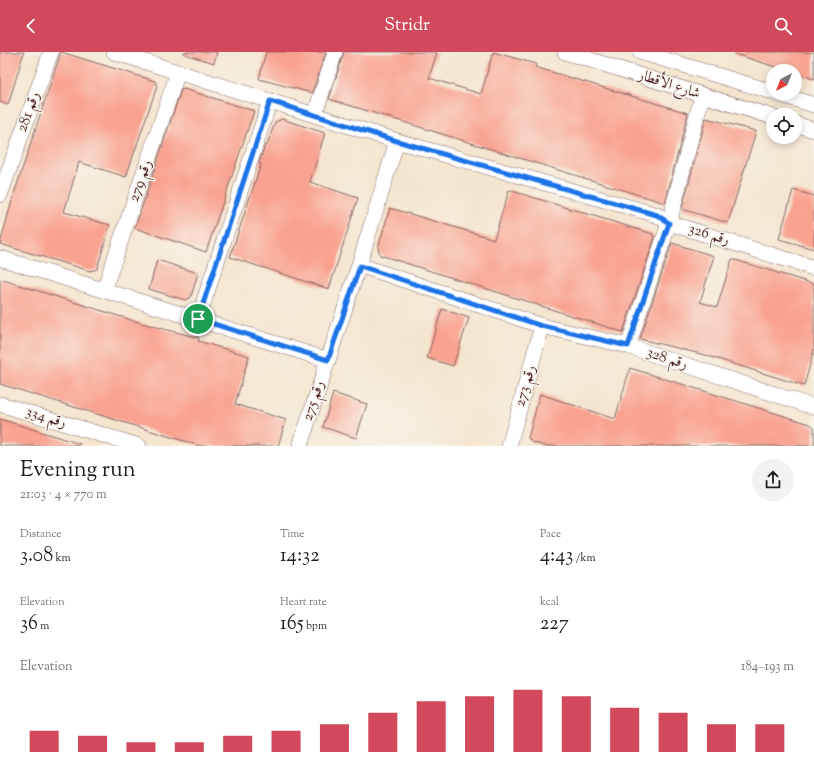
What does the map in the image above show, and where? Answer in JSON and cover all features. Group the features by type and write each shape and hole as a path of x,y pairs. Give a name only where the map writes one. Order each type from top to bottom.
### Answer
{"street":[{"name":"رقم 281","path":"0,196 3,172 51,52"},
{"name":"رقم 326","path":"114,52 397,141 657,215 669,223 814,268"},
{"path":"315,114 335,52"},
{"name":"شارع الأقطار","path":"565,52 766,115"},
{"name":"شارع الأقطار","path":"640,52 766,91"},
{"name":"رقم 279","path":"104,290 178,72"},
{"path":"628,346 669,223 702,96"},
{"name":"شارع الأقطار","path":"797,100 814,105"},
{"path":"198,319 270,101"},
{"path":"802,126 814,130"},
{"name":"رقم 275","path":"300,446 360,266 397,141"},
{"path":"0,258 328,360"},
{"name":"رقم 328","path":"360,266 542,326 628,346 814,407"},
{"name":"رقم 273","path":"509,446 542,326"},
{"name":"رقم 334","path":"0,404 139,446"}],"building":[{"path":"0,52 24,52 8,105 0,102"},
{"path":"61,52 155,81 157,86 126,177 79,162 64,212 110,225 97,269 90,271 0,244 13,197"},
{"path":"184,52 217,52 214,63 184,54"},
{"path":"266,52 326,52 312,93 259,79"},
{"path":"344,52 437,52 429,78 481,94 493,52 536,64 535,67 688,113 665,203 329,99"},
{"path":"735,52 814,52 814,79 802,75 802,64 766,64 735,54"},
{"path":"184,89 254,111 206,252 135,228 181,90"},
{"path":"706,118 756,131 728,223 682,209"},
{"path":"282,119 325,133 310,182 358,198 329,289 230,257 261,164 259,163 265,145 267,145 275,122"},
{"path":"509,190 653,234 655,237 623,332 380,255 378,248 390,208 494,239"},
{"path":"793,190 814,196 814,249 779,239"},
{"path":"672,243 714,256 700,302 717,307 732,259 814,284 814,350 804,386 705,355 640,339"},
{"path":"157,260 198,273 191,297 185,300 149,289"},
{"path":"0,279 141,323 199,338 198,341 249,356 235,404 286,420 278,446 200,446 0,384"},
{"path":"442,309 469,318 453,366 427,358"},
{"path":"630,368 810,424 814,427 814,446 544,446 532,442 528,438 540,394 615,419"},
{"path":"333,393 367,404 356,438 323,427"},
{"path":"0,419 80,444 79,446 0,446"}],"route":[{"path":"270,101 397,141 657,215 669,223 628,346 542,326 360,266 328,360 198,319 270,101"}]}
